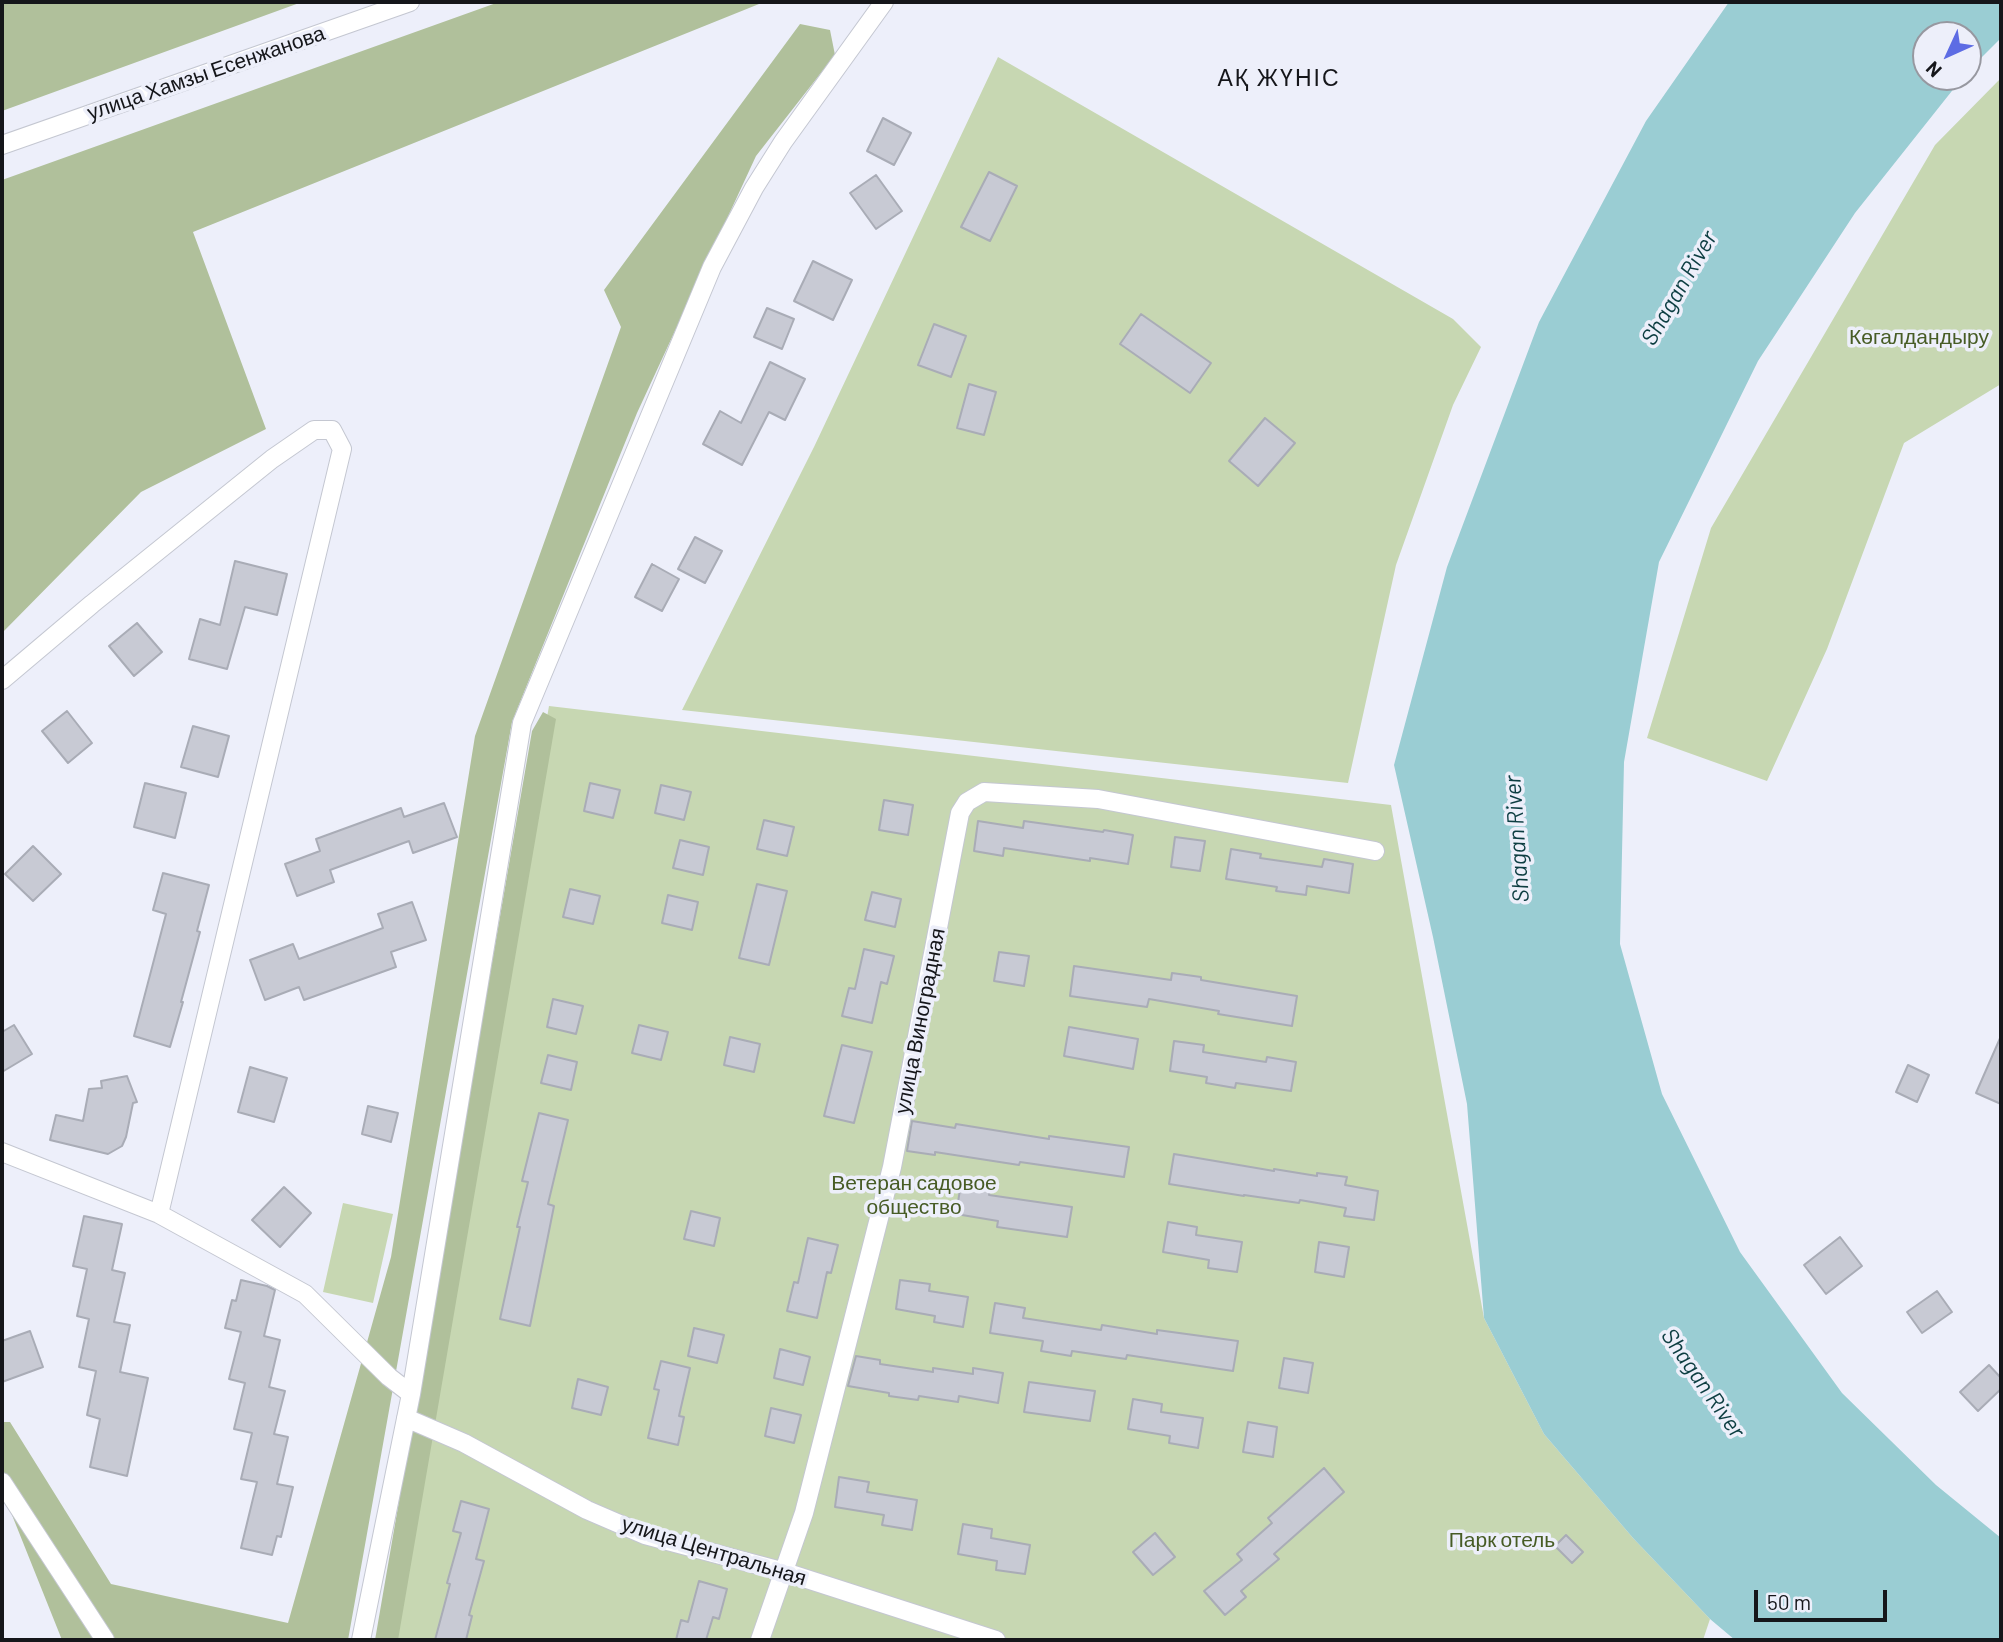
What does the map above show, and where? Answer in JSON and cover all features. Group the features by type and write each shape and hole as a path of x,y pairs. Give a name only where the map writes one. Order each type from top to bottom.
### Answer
{"street":[{"name":"улица Хамзы Есенжанова","path":"2,145 410,2"},
{"path":"361,1640 411,1394 522,723 712,267 754,188 783,142 884,2"},
{"path":"2,680 272,459 314,430 332,430 342,449 159,1214"},
{"name":"улица Виноградная","path":"760,1640 804,1513 892,1167 960,813 967,802 984,793 1098,799 1375,851"},
{"path":"2,1152 159,1214 305,1294 389,1377 411,1394"},
{"name":"улица Центральная","path":"406,1418 464,1443 587,1510 645,1535 785,1572 996,1640"},
{"path":"2,1482 105,1640"}],"green space":[{"path":"2,2 302,2 2,111"},
{"path":"499,2 764,2 193,232 266,429 141,492 2,633 2,180"},
{"path":"800,24 830,30 835,55 756,156 637,413 512,722 348,1640 62,1640 2,1490 2,1422 10,1422 111,1584 288,1623 391,1257 475,736 621,327 604,290"},
{"path":"998,57 1453,319 1481,347 1453,405 1396,565 1348,783 682,710 814,447"},
{"name":"Көгалдандыру","path":"2001,78 2001,384 1904,443 1827,649 1767,781 1647,738 1711,528 1935,145"},
{"name":"Ветеран садовое общество","path":"549,706 1391,805 1484,1318 1544,1434 1633,1538 1710,1619 1703,1640 386,1640"},
{"path":"543,712 556,719 398,1640 375,1640 532,731"},
{"path":"343,1203 393,1214 373,1303 323,1292"}],"water":[{"name":"Shagan River","path":"1729,2 2001,2 2001,38 1982,57 1982,21 1912,21 1912,91 1952,91 1855,213 1758,361 1659,562 1624,762 1620,944 1662,1094 1740,1252 1842,1393 1936,1485 2001,1538 2001,1640 1735,1640 1710,1619 1633,1538 1544,1434 1484,1318 1467,1104 1394,765 1447,567 1539,322 1646,121"}],"building":[{"path":"883,118 911,133 894,165 867,151"},
{"path":"989,172 1017,186 990,241 961,227"},
{"path":"876,175 902,211 876,229 850,193"},
{"path":"813,261 852,280 833,320 794,301"},
{"path":"767,308 794,319 782,349 754,337"},
{"path":"1141,314 1211,363 1190,393 1120,344"},
{"path":"934,324 966,336 951,377 918,365"},
{"path":"770,362 805,379 785,420 769,412 742,465 703,444 720,411 741,423"},
{"path":"969,384 996,392 984,435 957,428"},
{"path":"1265,418 1295,443 1258,486 1229,461"},
{"path":"695,537 722,551 705,583 678,569"},
{"path":"235,561 287,574 277,615 245,607 227,669 189,659 200,619 220,625"},
{"path":"652,564 679,579 662,611 635,597"},
{"path":"137,623 162,652 134,676 109,646"},
{"path":"67,711 92,743 68,763 42,731"},
{"path":"193,726 229,736 218,777 181,767"},
{"path":"145,783 186,793 175,838 134,827"},
{"path":"590,783 620,790 613,818 584,811"},
{"path":"661,785 691,792 684,820 655,813"},
{"path":"884,800 913,805 908,835 879,830"},
{"path":"444,803 457,837 413,853 409,841 330,870 334,882 297,896 285,864 320,851 316,839 401,808 404,817"},
{"path":"764,820 794,827 787,856 757,849"},
{"path":"978,821 1023,828 1024,821 1133,835 1128,864 1004,848 1003,856 974,851"},
{"path":"1175,837 1205,841 1200,871 1171,867"},
{"path":"680,840 709,847 703,875 673,868"},
{"path":"33,846 61,874 33,901 5,874"},
{"path":"1231,849 1261,854 1260,858 1322,867 1324,859 1353,864 1349,893 1307,886 1306,895 1276,891 1277,887 1226,879"},
{"path":"163,873 209,885 197,931 200,932 170,1047 134,1036 166,914 153,910"},
{"path":"757,884 787,891 769,965 739,958"},
{"path":"570,889 600,896 593,924 563,917"},
{"path":"872,892 901,899 895,927 865,920"},
{"path":"668,895 698,902 692,930 662,923"},
{"path":"412,902 426,940 391,952 396,967 304,1000 299,987 265,1000 250,960 293,944 299,959 383,928 378,914"},
{"path":"864,949 894,956 887,984 881,982 872,1023 842,1016 849,988 855,989"},
{"path":"999,952 1029,956 1024,986 994,981"},
{"path":"1074,966 1171,980 1172,973 1297,996 1292,1026 1149,999 1147,1007 1070,996"},
{"path":"553,999 583,1006 576,1034 547,1027"},
{"path":"14,1025 32,1054 2,1072 2,1032"},
{"path":"639,1025 668,1032 661,1060 632,1053"},
{"path":"1069,1027 1138,1039 1133,1069 1064,1056"},
{"path":"2001,1036 2001,1104 1976,1093"},
{"path":"730,1037 760,1044 754,1072 724,1065"},
{"path":"1174,1041 1204,1045 1203,1052 1266,1062 1267,1057 1296,1062 1291,1091 1236,1083 1235,1088 1206,1083 1207,1077 1170,1071"},
{"path":"842,1045 872,1052 854,1123 824,1116"},
{"path":"548,1055 577,1062 571,1090 541,1083"},
{"path":"1908,1065 1929,1075 1917,1102 1896,1092"},
{"path":"250,1067 287,1078 274,1122 238,1112"},
{"path":"127,1076 137,1102 133,1103 122,1146 108,1154 50,1140 56,1115 83,1121 89,1089 102,1088 101,1081"},
{"path":"368,1106 398,1113 391,1142 362,1134"},
{"path":"539,1113 568,1120 548,1204 554,1206 530,1326 500,1319 528,1182 522,1181"},
{"path":"912,1121 955,1128 956,1124 1049,1139 1049,1136 1129,1147 1124,1177 1020,1162 1019,1165 935,1152 935,1155 907,1151"},
{"path":"1174,1154 1274,1171 1347,1177 1345,1185 1378,1191 1374,1220 1344,1216 1346,1208 1169,1184"},
{"path":"961,1184 990,1189 989,1195 1072,1207 1067,1237 997,1227 998,1221 956,1214"},
{"path":"284,1187 311,1213 280,1247 252,1220"},
{"path":"691,1211 720,1218 714,1246 684,1239"},
{"path":"84,1216 122,1224 112,1270 125,1273 114,1322 130,1325 120,1372 148,1378 127,1476 90,1467 100,1419 87,1415 96,1371 79,1367 89,1319 77,1316 87,1269 73,1266"},
{"path":"1168,1222 1197,1227 1196,1235 1242,1242 1237,1272 1208,1268 1209,1260 1163,1252"},
{"path":"1840,1237 1862,1266 1826,1294 1804,1265"},
{"path":"808,1238 838,1245 831,1273 827,1272 817,1318 787,1311 794,1282 798,1283"},
{"path":"1319,1242 1349,1247 1344,1277 1315,1272"},
{"path":"241,1280 275,1290 264,1336 280,1340 269,1387 285,1391 274,1434 288,1437 277,1484 293,1487 281,1537 277,1536 272,1555 241,1548 257,1482 241,1479 252,1433 234,1429 245,1383 229,1379 241,1332 225,1328 232,1300 236,1301"},
{"path":"900,1280 930,1284 929,1291 968,1297 963,1327 934,1322 935,1316 896,1309"},
{"path":"1937,1291 1952,1312 1922,1333 1907,1312"},
{"path":"995,1303 1025,1308 1023,1318 1101,1330 1102,1325 1157,1334 1157,1330 1238,1341 1233,1371 1127,1355 1126,1359 1072,1351 1071,1356 1041,1351 1043,1341 990,1333"},
{"path":"694,1328 724,1335 717,1363 688,1356"},
{"path":"30,1331 43,1367 2,1382 2,1341"},
{"path":"780,1349 810,1357 803,1385 774,1378"},
{"path":"856,1356 880,1360 880,1364 933,1372 933,1368 973,1374 973,1368 1003,1373 998,1403 959,1396 958,1402 919,1396 918,1400 848,1386"},
{"path":"1284,1358 1313,1363 1308,1393 1279,1388"},
{"path":"661,1361 690,1368 679,1416 684,1417 678,1445 648,1438 659,1390 654,1389"},
{"path":"1989,1365 2001,1378 2001,1389 1978,1411 1960,1392"},
{"path":"578,1379 608,1387 601,1415 572,1408"},
{"path":"1029,1382 1095,1391 1090,1421 1024,1412"},
{"path":"1133,1399 1162,1404 1161,1412 1203,1418 1198,1448 1169,1443 1170,1436 1128,1429"},
{"path":"771,1408 801,1415 794,1443 765,1436"},
{"path":"1248,1422 1277,1427 1273,1457 1243,1452"},
{"path":"1324,1468 1344,1492 1274,1554 1279,1559 1241,1591 1246,1597 1225,1615 1204,1591 1242,1560 1237,1554 1272,1523 1268,1518"},
{"path":"839,1477 869,1482 867,1492 917,1500 912,1530 882,1525 884,1515 835,1507"},
{"path":"461,1501 489,1509 476,1559 484,1561 469,1615 472,1616 466,1640 435,1640 461,1533 453,1531"},
{"path":"963,1524 992,1529 991,1538 1030,1545 1025,1574 996,1570 997,1561 958,1554"},
{"path":"1155,1533 1175,1557 1153,1575 1133,1552"},
{"path":"1566,1535 1583,1552 1572,1563 1555,1546"},
{"path":"699,1581 727,1589 719,1619 713,1617 706,1640 676,1640 681,1620 688,1622"}],"district":[{"name":"АҚ ЖҮНІС","path":"1279,78"}],"park label":[{"name":"Парк отель","path":"1502,1540"}]}
